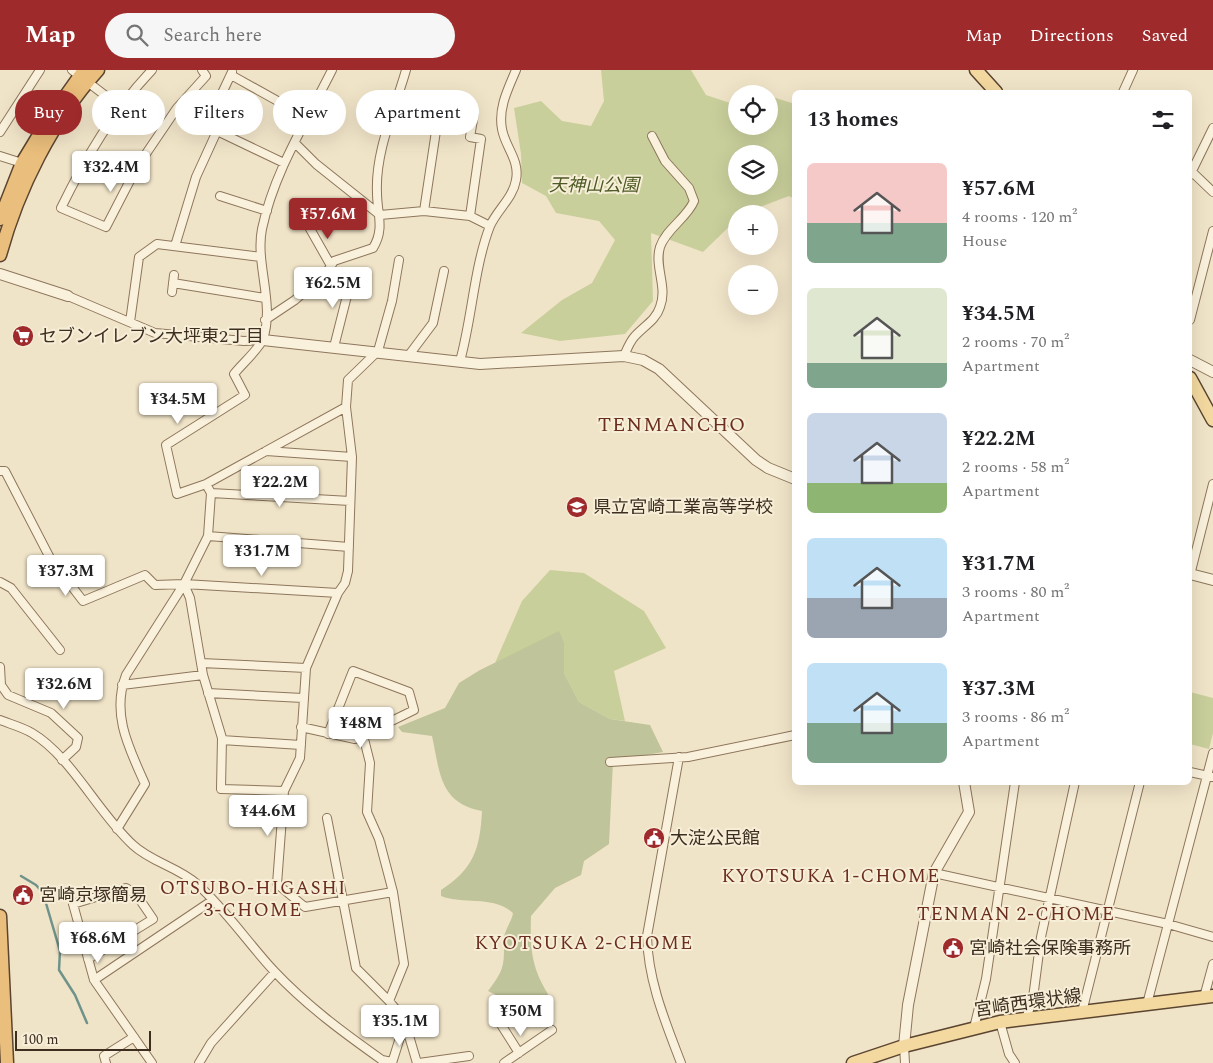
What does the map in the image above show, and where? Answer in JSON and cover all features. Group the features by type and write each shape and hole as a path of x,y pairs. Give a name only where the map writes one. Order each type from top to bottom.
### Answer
{"highway":[{"path":"0,219 22,163 44,125 81,74 98,70"},
{"path":"0,255 6,232 34,166 81,74"},
{"path":"0,916 6,1063"}],"main road":[{"path":"976,70 994,90"},
{"path":"1192,382 1213,420"},
{"name":"宮崎西環状線","path":"853,1063 904,1046 1000,1022 1208,997"}],"street":[{"path":"0,132 40,70"},
{"path":"134,90 152,70"},
{"path":"165,125 177,108 206,76 202,70"},
{"path":"322,90 332,70"},
{"path":"265,320 295,300 327,272 330,264 374,248 380,229 377,192 382,149 406,70"},
{"path":"460,361 490,226 511,194 516,180 517,163 502,130 501,117 503,102 516,70"},
{"path":"1125,90 1133,70"},
{"path":"224,90 232,72 273,97"},
{"path":"81,74 100,90"},
{"path":"1192,171 1213,128"},
{"path":"175,246 196,177 217,131 284,163"},
{"path":"100,135 83,162 61,208 106,228 146,152 158,135"},
{"path":"299,135 284,163 261,231 261,257 265,298 263,340 234,374 245,395 166,445 177,494 206,484 346,407"},
{"path":"424,212 435,135"},
{"path":"470,135 470,137 481,139 470,216"},
{"path":"624,356 634,337 654,318 660,308 664,290 659,257 660,248 663,240 691,209 694,201 689,188 665,161 652,136"},
{"path":"295,143 316,164 380,215 424,212 470,216 490,226"},
{"path":"0,156 22,163"},
{"path":"1192,174 1213,192"},
{"path":"220,196 267,211"},
{"path":"309,227 330,264"},
{"path":"1192,312 1213,230"},
{"path":"130,322 139,257 157,244 261,257"},
{"path":"393,892 306,907 277,884 284,791 300,758 306,668 338,593 345,583 349,547 352,457 346,407 348,380 378,351 392,301 399,260"},
{"path":"409,355 433,323 444,271"},
{"path":"0,274 68,296 155,332 244,341 263,340 499,364 596,356 624,356 643,360 659,369 756,460 768,468 792,478"},
{"path":"334,347 352,276"},
{"path":"173,283 265,298"},
{"path":"1192,361 1213,372"},
{"path":"266,451 352,457"},
{"path":"0,471 5,471 50,558 82,600 145,575 155,585 184,584 338,593"},
{"path":"117,829 145,784 126,739 121,720 119,703 122,685 184,584 208,536 211,493 206,484"},
{"path":"1192,566 1213,484"},
{"path":"211,493 350,501"},
{"path":"208,536 349,547"},
{"path":"1192,575 1213,580"},
{"path":"0,582 11,588 60,650"},
{"path":"184,584 190,598 203,676 222,740 221,789 284,791"},
{"path":"201,664 306,668"},
{"path":"0,667 1,685 8,694 50,713 78,738 76,747 62,760"},
{"path":"302,727 328,734 355,739 414,710 409,692 353,670 328,734"},
{"path":"122,685 203,676"},
{"path":"208,693 303,698"},
{"path":"0,720 32,733 62,760 117,829 134,846 152,859 192,879 213,900 275,972 334,1026 382,1060 392,1063 404,1025 404,1019 356,968 327,818"},
{"path":"363,736 370,763 367,812 379,839 393,892 404,964 389,1001"},
{"path":"610,762 679,757 792,736"},
{"path":"222,740 301,744"},
{"path":"1147,1004 1210,776 1213,753"},
{"path":"679,757 647,936 648,958 658,1005 681,1063"},
{"path":"1192,772 1210,776"},
{"path":"905,1063 904,1046 908,1005 934,873 969,812 964,785"},
{"path":"974,1028 986,979 1015,785"},
{"path":"1026,1019 1033,998 1041,937 1074,785"},
{"path":"1082,1012 1139,785"},
{"path":"934,873 1168,924 1213,937"},
{"path":"88,959 153,918 136,894 126,888 73,904 88,959 94,980 152,1063"},
{"path":"94,980 213,900"},
{"path":"1208,997 1213,964"},
{"path":"199,1063 212,1043 275,972"},
{"path":"1000,1022 1009,1054 1015,1063"},
{"path":"404,1025 418,1063 469,1056"},
{"path":"502,1026 519,1053"},
{"path":"504,1063 552,1030"},
{"path":"106,1063 104,1056 134,1037"}],"green space":[{"name":"天神山公園","path":"601,70 691,70 706,95 728,102 728,135 778,135 778,99 792,103 792,198 789,196 766,205 728,205 728,228 703,252 651,233 653,301 625,334 560,341 521,333 562,300 592,283 615,240 599,221 556,213 546,196 522,183 521,154 514,108 541,101 562,121 591,126 604,101"},
{"path":"550,570 584,573 644,611 666,648 614,671 625,721 610,719 579,702 564,673 564,643 513,655 495,663 522,601"},
{"path":"559,631 564,643 564,673 579,702 610,719 650,725 663,752 613,761 609,844 584,861 581,875 555,888 531,916 531,937 535,966 548,994 543,1013 518,1006 488,991 501,972 504,955 504,936 513,913 497,904 450,899 441,896 441,890 461,874 473,856 477,847 482,811 457,801 449,793 440,773 432,736 402,732 398,727 445,708 459,683 480,670"},
{"path":"1192,693 1213,698 1213,733 1209,749 1192,745"}],"waterway":[{"path":"21,876 36,885 43,893 60,951 59,970 75,995 87,1023"}],"place":[{"name":"セブンイレブン大坪東2丁目","path":"23,336"},
{"name":"県立宮崎工業高等学校","path":"577,507"},
{"name":"大淀公民館","path":"654,838"},
{"name":"宮崎京塚簡易","path":"23,895"},
{"name":"宮崎社会保険事務所","path":"953,948"}],"district":[{"name":"TENMANCHO","path":"672,425"},
{"name":"KYOTSUKA 1-CHOME","path":"831,876"},
{"name":"OTSUBO-HIGASHI 3-CHOME","path":"253,899"},
{"name":"TENMAN 2-CHOME","path":"1016,914"},
{"name":"KYOTSUKA 2-CHOME","path":"584,943"}]}
